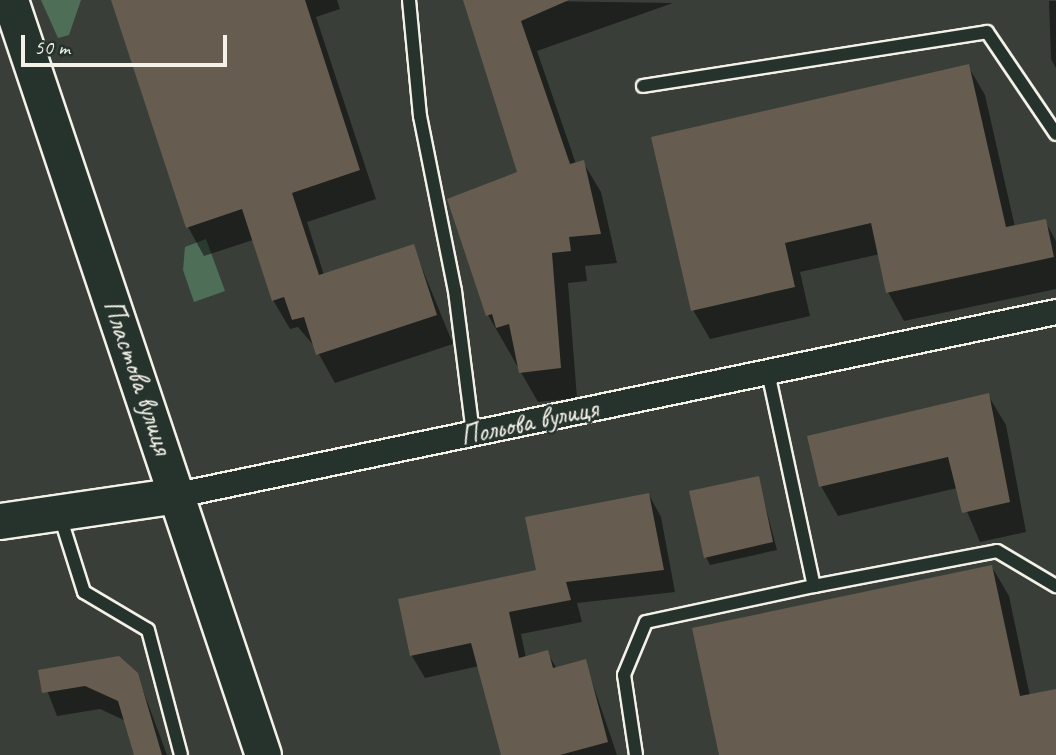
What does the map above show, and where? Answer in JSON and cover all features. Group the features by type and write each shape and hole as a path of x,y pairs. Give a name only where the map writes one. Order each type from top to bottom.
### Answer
{"main road":[{"name":"Пластова вулиця","path":"10,0 263,755"},
{"name":"Польова вулиця","path":"0,521 178,495"}],"street":[{"name":"Польова вулиця","path":"178,495 1056,312"}],"lane":[{"path":"409,0 420,116 456,291 473,434"},
{"path":"643,86 987,32 1056,134"},
{"path":"768,372 814,586"},
{"path":"59,513 84,592 148,630 181,755"},
{"path":"636,755 624,675 646,622 997,551 1056,586"}],"green space":[{"path":"41,0 81,0 69,35 58,38"},
{"path":"206,239 225,291 194,302 183,270 185,247"}],"building":[{"path":"111,0 305,0 360,170 292,193 319,275 414,244 437,315 316,355 304,317 292,320 284,297 272,301 242,209 186,228"},
{"path":"463,0 569,0 521,21 570,164 584,160 601,234 569,237 571,251 552,253 561,368 519,373 509,324 496,328 492,314 486,316 447,199 517,172"},
{"path":"969,64 1006,227 1046,219 1054,257 886,293 871,223 785,243 795,287 691,311 651,137"},
{"path":"989,393 1010,502 962,513 948,457 819,487 807,436"},
{"path":"759,476 773,542 704,558 689,491"},
{"path":"649,493 664,570 566,582 571,600 509,612 519,658 548,650 553,668 586,659 608,742 560,755 501,755 471,643 410,656 398,599 536,570 525,517"},
{"path":"992,565 1020,696 1056,689 1056,755 719,755 692,628"},
{"path":"119,656 138,673 162,755 134,755 118,701 85,686 42,693 38,670"}]}
